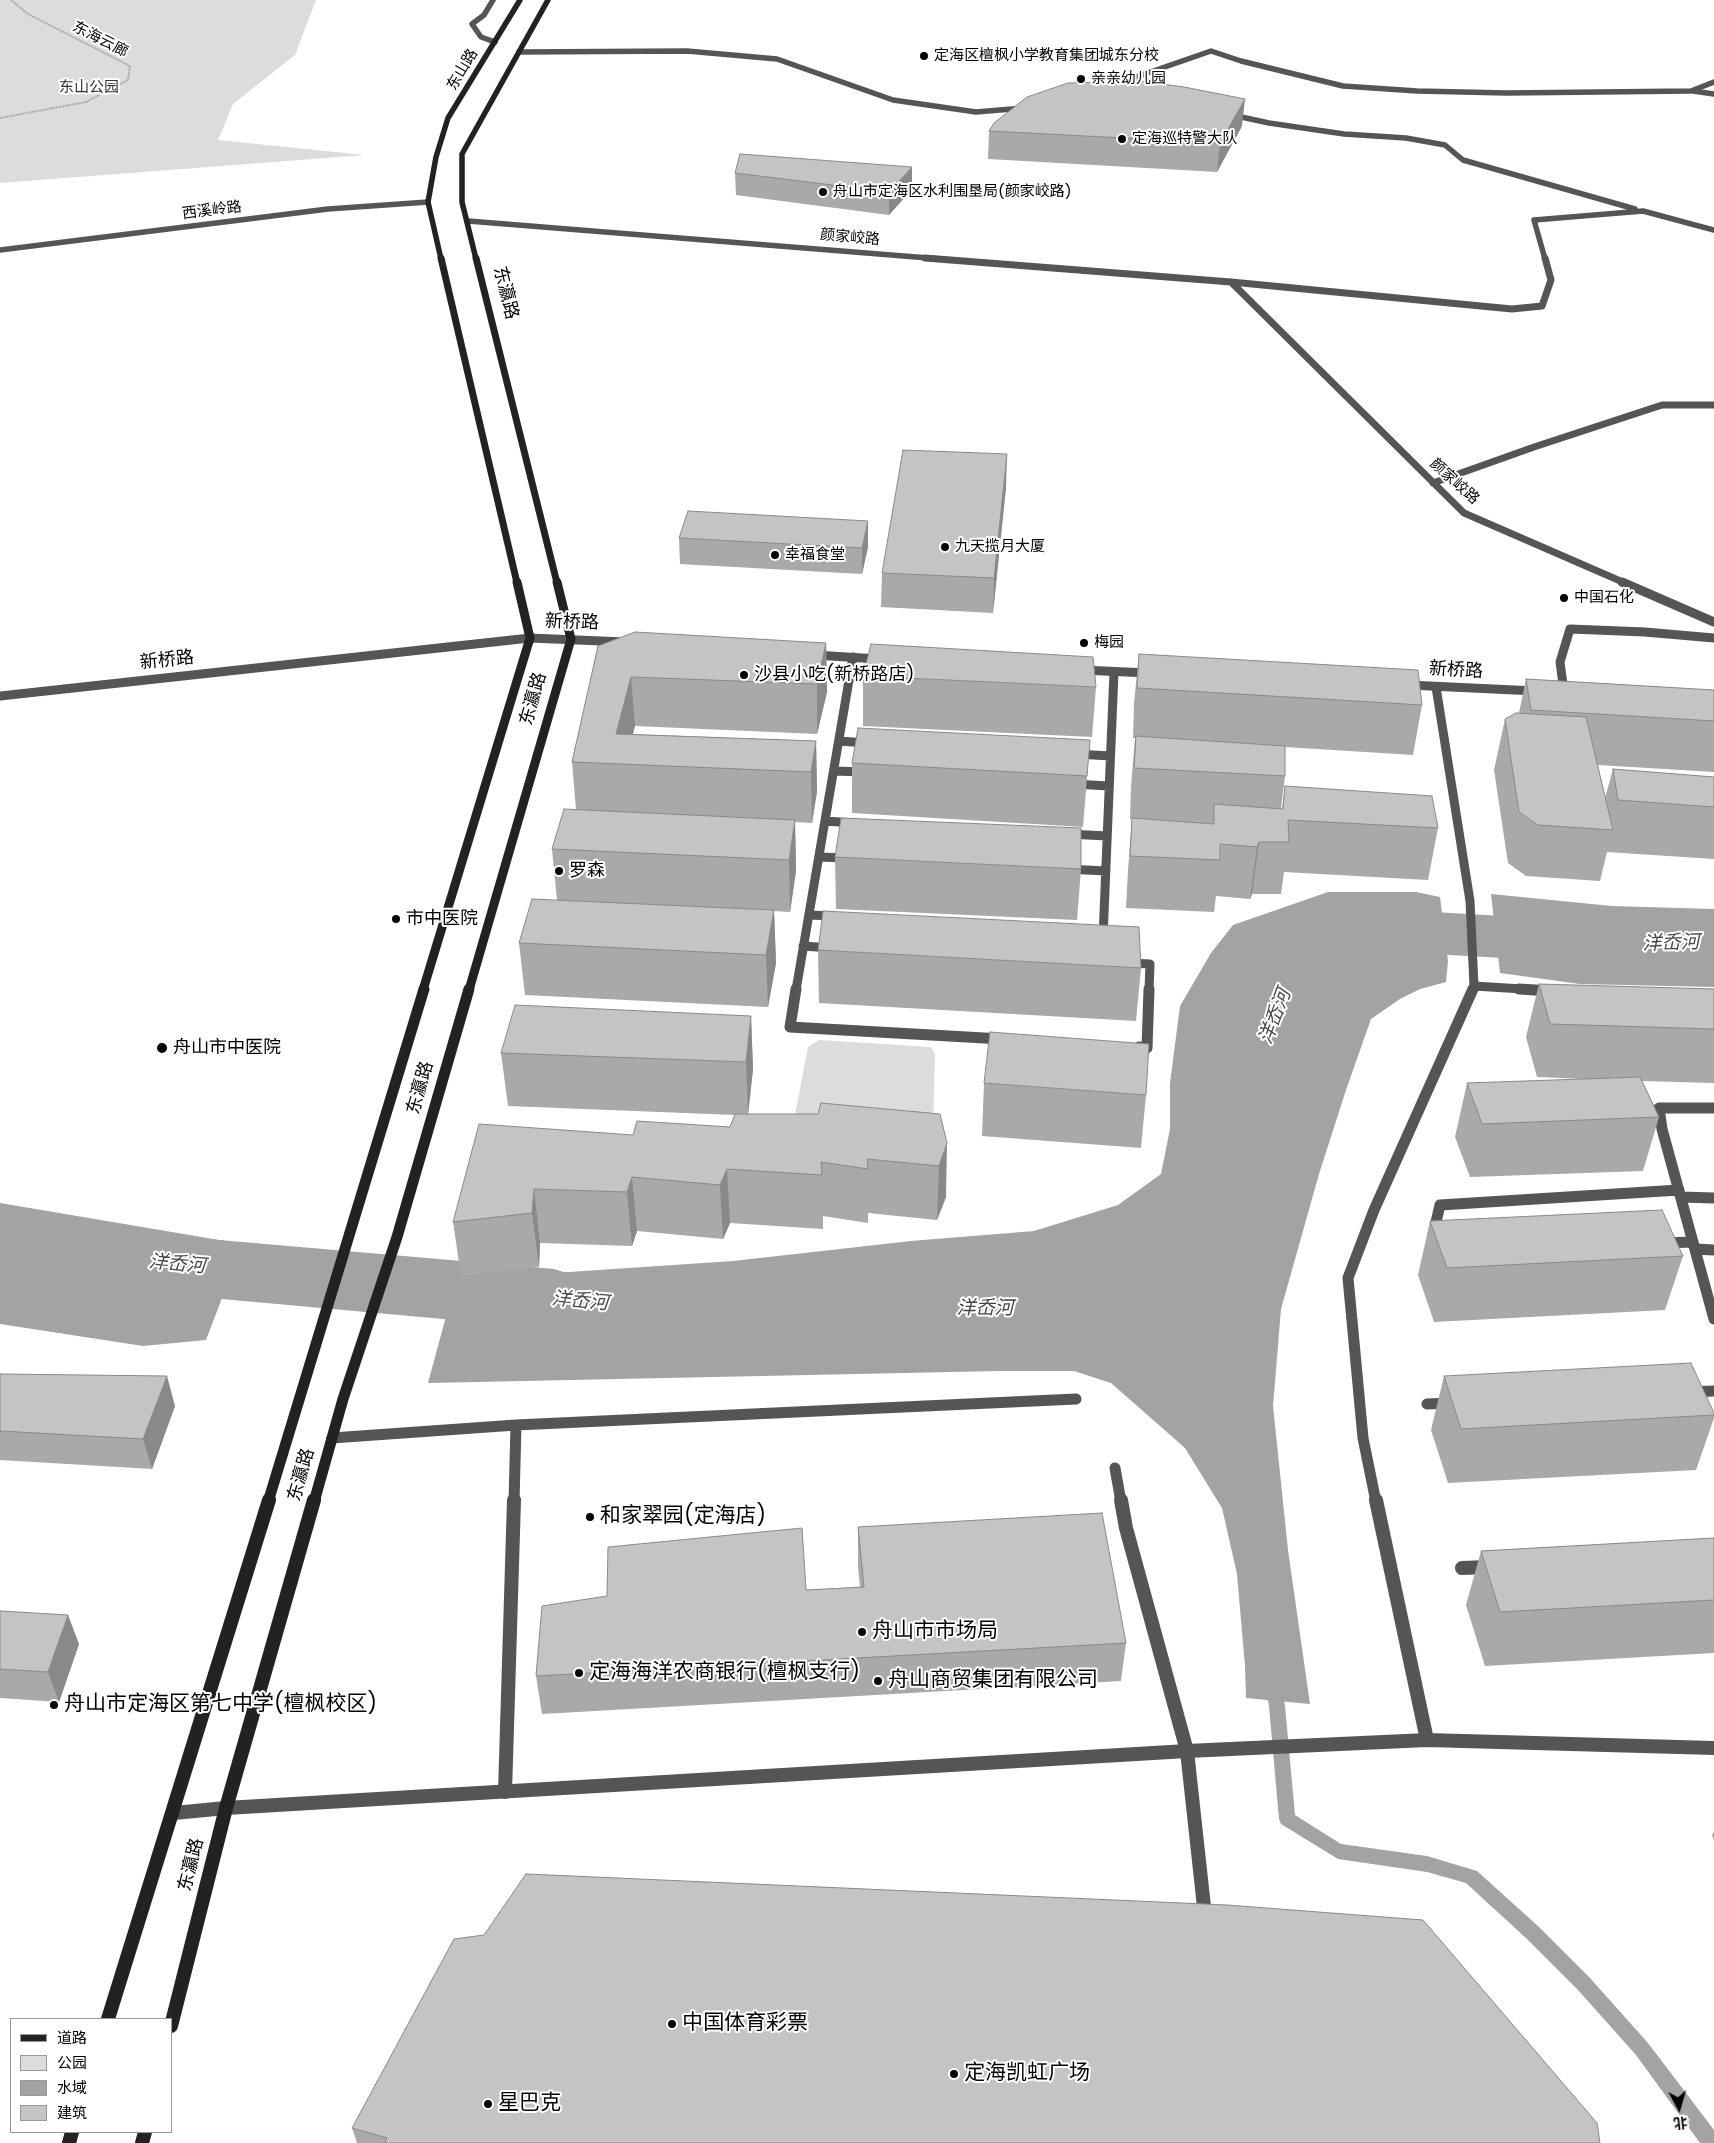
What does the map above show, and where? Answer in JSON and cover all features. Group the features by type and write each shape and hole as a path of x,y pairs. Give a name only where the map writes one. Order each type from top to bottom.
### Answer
{"main road":[{"name":"东山路","path":"428,202 436,157 448,118 520,0"},
{"path":"519,52 548,0"},
{"name":"东瀛路","path":"172,2022 226,1808 343,1399 396,1237 571,638 462,202 462,154 519,52"},
{"path":"428,202 530,638"},
{"name":"东瀛路","path":"108,2018 174,1813 530,638"}],"street":[{"path":"493,0 484,14 472,24 481,37 495,42"},
{"path":"519,52 687,51 777,60 893,100 976,112 1030,108"},
{"path":"1104,88 1211,51 1241,61 1343,86 1417,91 1506,93 1691,91 1714,94"},
{"path":"1691,91 1714,82"},
{"path":"1223,113 1270,124 1344,134 1406,138 1445,145 1463,160 1644,211"},
{"name":"西溪岭路","path":"0,250 328,209 428,202"},
{"name":"颜家峧路","path":"468,220 1231,282 1512,309 1542,306 1551,280 1534,220 1644,211 1714,230"},
{"name":"颜家峧路","path":"1231,282 1464,513 1714,622"},
{"path":"1433,483 1534,447 1662,405 1714,405"},
{"path":"1564,692 1560,662 1570,629 1645,632 1714,638"},
{"name":"新桥路","path":"0,696 530,638 571,638 630,642"},
{"path":"804,654 888,660"},
{"path":"853,657 790,1027 1008,1040"},
{"path":"1072,669 1163,674"},
{"path":"1103,945 1098,929 1106,871 1114,672"},
{"name":"新桥路","path":"1397,685 1544,692"},
{"path":"1427,1740 1363,1438 1348,1278 1374,1210 1474,986 1470,901 1436,687"},
{"path":"1554,692 1574,693"},
{"path":"839,741 878,743"},
{"path":"1072,754 1110,756"},
{"path":"834,770 873,773"},
{"path":"1060,784 1109,786"},
{"path":"825,821 864,823"},
{"path":"1058,833 1107,836"},
{"path":"819,857 859,859"},
{"path":"1056,869 1106,871"},
{"path":"809,914 848,916"},
{"path":"804,946 843,948"},
{"path":"1121,962 1150,964 1147,1048 1127,1047"},
{"path":"1474,986 1562,992"},
{"path":"1714,1108 1654,1108 1662,1129 1714,1319"},
{"path":"1431,1245 1440,1205 1680,1194 1714,1198"},
{"path":"1654,1243 1694,1245 1714,1250"},
{"path":"1674,1392 1714,1391"},
{"path":"332,1438 516,1425 1076,1399"},
{"path":"1427,1404 1466,1402"},
{"path":"505,1792 516,1425"},
{"path":"1115,1468 1126,1528 1187,1751 1206,1923 1216,1925"},
{"path":"1462,1568 1501,1566"},
{"path":"174,1813 226,1808 1187,1751 1427,1740 1714,1748"}],"path":[{"name":"东海云廊","path":"0,118 86,102 128,80 130,66 28,14 11,0"}],"green space":[{"name":"东山公园","path":"0,0 316,0 295,55 233,104 218,140 365,155 0,183"},
{"path":"819,1040 931,1047 935,1054 933,1132 793,1125 808,1047"}],"water":[{"path":"1328,892 1416,892 1440,897 1448,961 1446,982 1420,989 1400,999 1371,1019 1319,1174 1281,1309 1273,1406 1288,1550 1310,1704 1246,1698 1237,1574 1222,1508 1185,1448 1111,1383 1074,1371 999,1371 428,1383 455,1283 554,1273 733,1261 911,1241 1034,1231 1118,1205 1161,1174 1170,1129 1170,1083 1180,1006 1211,953 1233,925"},
{"path":"1491,894 1612,906 1714,909 1714,987 1580,984 1500,973"},
{"path":"0,1203 231,1242 238,1256 206,1340 143,1346 0,1324"}],"building":[{"path":"1139,81 1184,87 1245,99 1220,143 989,131 994,123 1027,97 1068,83"},
{"path":"740,154 912,167 889,192 735,173"},
{"name":"九天揽月大厦","path":"903,450 1007,454 994,578 882,573"},
{"path":"688,511 868,521 862,548 679,538"},
{"path":"635,632 826,643 817,684 631,677 616,734 816,741 811,772 572,762 598,646"},
{"path":"871,644 1093,657 1096,687 863,676"},
{"path":"1139,654 1418,670 1422,705 1137,688"},
{"path":"1526,679 1714,690 1714,721 1531,710"},
{"path":"1516,713 1586,717 1613,830 1538,825 1519,812 1505,719"},
{"path":"858,728 1090,740 1087,776 852,763"},
{"path":"1136,736 1285,746 1285,776 1134,768"},
{"path":"1613,769 1714,777 1714,807 1618,800"},
{"path":"1285,786 1432,796 1438,828 1288,820 1289,842 1259,842 1257,847 1220,844 1220,860 1130,856 1132,818 1214,824 1214,804 1283,809"},
{"path":"564,809 795,820 789,860 552,849"},
{"path":"841,818 1081,828 1081,869 835,857"},
{"path":"532,899 774,910 766,955 519,943"},
{"path":"823,911 1139,927 1141,968 818,950"},
{"path":"1539,984 1714,989 1714,1029 1550,1024"},
{"path":"515,1005 751,1016 746,1062 501,1053"},
{"path":"990,1032 1149,1044 1146,1095 984,1083"},
{"path":"1640,1077 1659,1117 1482,1124 1467,1083"},
{"path":"821,1103 940,1114 947,1143 939,1166 867,1159 868,1169 821,1162 822,1175 727,1169 720,1185 632,1177 627,1192 534,1189 532,1213 453,1222 479,1124 633,1135 637,1121 730,1127 735,1114 818,1114"},
{"path":"1662,1210 1683,1256 1447,1268 1430,1221"},
{"path":"1691,1363 1714,1415 1461,1429 1444,1376"},
{"path":"0,1374 167,1376 143,1439 0,1431"},
{"name":"舟山市市场局","path":"1102,1513 1126,1643 536,1676 542,1606 607,1596 608,1547 802,1528 806,1590 864,1587 858,1527"},
{"path":"1714,1538 1714,1600 1500,1612 1481,1551"},
{"path":"0,1611 68,1615 48,1672 0,1669"},
{"name":"定海凯虹广场","path":"526,1874 1227,1905 1423,1920 1597,2123 1600,2143 385,2143 387,2138 352,2128 454,1939 484,1935"}],"waterway":[{"name":"洋岙河","path":"1342,942 1377,935 1433,933 1660,946 1714,942"},
{"name":"洋岙河","path":"0,1250 554,1299"},
{"path":"1273,1685 1277,1706 1287,1819 1338,1851 1427,1864 1471,1877 1533,1933 1584,1984 1642,2049 1712,2143"}],"place":[{"name":"定海区檀枫小学教育集团城东分校","path":"924,56"},
{"name":"亲亲幼儿园","path":"1081,79"},
{"name":"定海巡特警大队","path":"1122,139"},
{"name":"舟山市定海区水利围垦局(颜家峧路)","path":"823,192"},
{"name":"九天揽月大厦","path":"945,547"},
{"name":"幸福食堂","path":"775,555"},
{"name":"中国石化","path":"1564,598"},
{"name":"梅园","path":"1084,643"},
{"name":"沙县小吃(新桥路店)","path":"744,675"},
{"name":"罗森","path":"559,871"},
{"name":"市中医院","path":"396,919"},
{"name":"舟山市中医院","path":"162,1048"},
{"name":"和家翠园(定海店)","path":"590,1517"},
{"name":"舟山市市场局","path":"862,1632"},
{"name":"定海海洋农商银行(檀枫支行)","path":"579,1673"},
{"name":"舟山商贸集团有限公司","path":"878,1681"},
{"name":"舟山市定海区第七中学(檀枫校区)","path":"54,1705"},
{"name":"中国体育彩票","path":"672,2024"},
{"name":"定海凯虹广场","path":"954,2074"},
{"name":"星巴克","path":"488,2104"}]}
